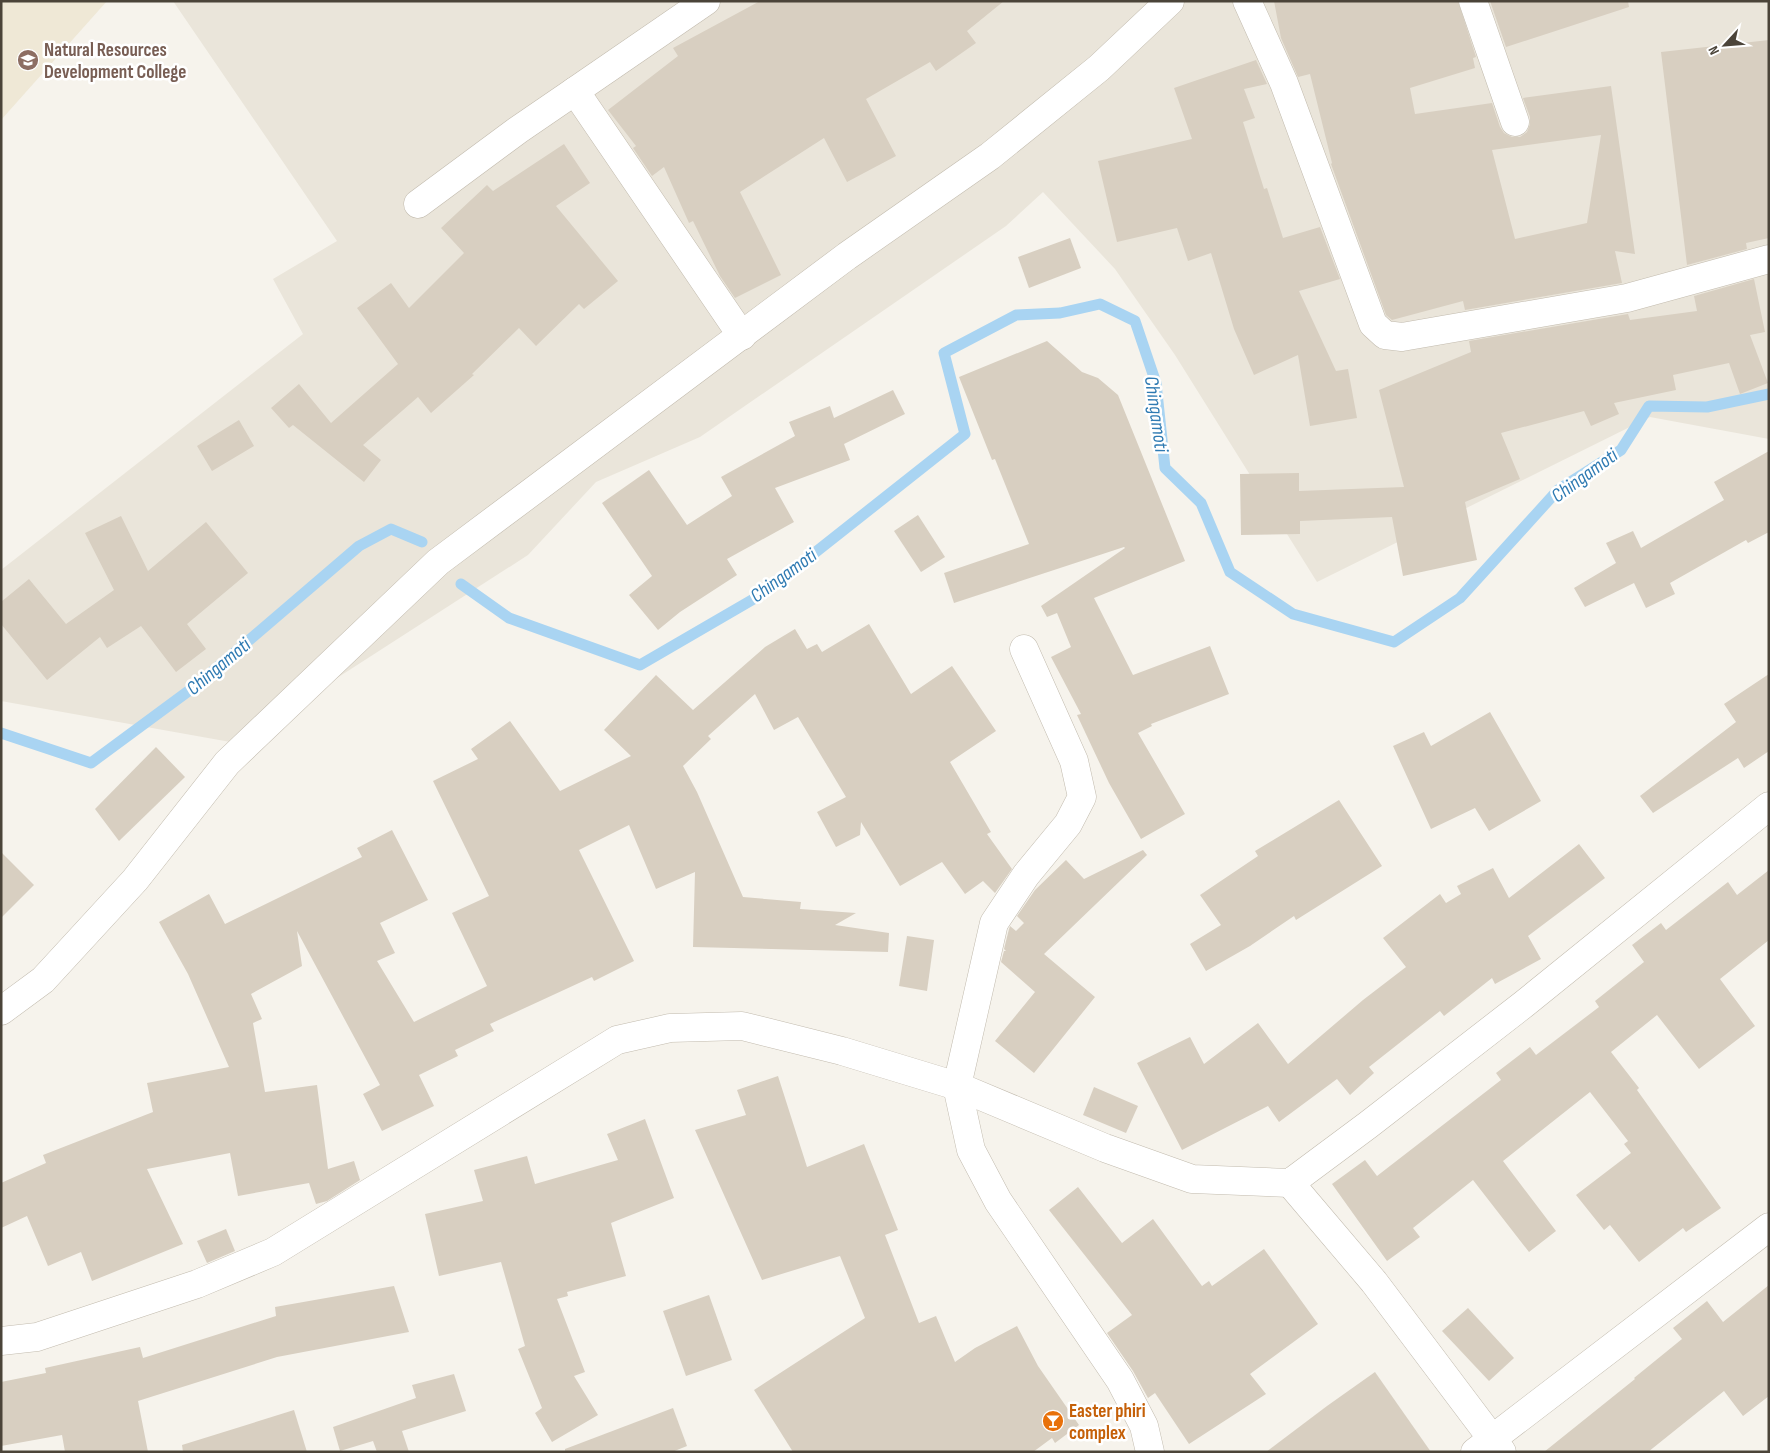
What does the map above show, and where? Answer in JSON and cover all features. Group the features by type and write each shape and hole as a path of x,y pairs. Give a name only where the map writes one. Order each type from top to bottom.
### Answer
{"street":[{"path":"418,204 518,130 706,1"},
{"path":"1,1011 43,980 135,880 227,763 438,562 847,256 990,156 1099,68 1170,1"},
{"path":"1247,1 1284,83 1373,324 1385,335 1402,337 1627,298 1769,259"},
{"path":"1473,1 1515,122"},
{"path":"576,91 742,336"},
{"path":"1024,649 1074,761 1082,797 1068,824 1026,875 994,923 957,1086 971,1150 993,1192 1120,1380 1144,1426 1150,1452"},
{"path":"1,1341 37,1338 197,1284 273,1252 617,1040 670,1028 742,1026 842,1051 957,1086 1105,1148 1192,1179 1290,1184 1368,1126 1516,1010 1769,806"},
{"path":"1290,1184 1374,1282 1489,1447 1769,1227"}],"shaded area":[{"name":"Natural Resources Development College","path":"1,1 107,1 1,120"},
{"path":"173,1 1769,1 1769,439 1650,417 1317,582 1175,355 1115,269 1043,192 1006,226 700,437 596,482 528,555 236,743 1,701 1,570 303,334 273,279 337,241"}],"building":[{"path":"760,1 1004,1 967,31 976,43 936,71 930,62 866,99 896,156 847,182 824,138 740,192 781,275 735,298 720,276 693,221 689,223 664,167 652,176 633,148 636,146 608,110 678,56 673,48"},
{"path":"1274,1 1458,1 1476,57 1473,58 1475,68 1410,88 1415,114 1492,103 1500,127 1504,133 1512,137 1520,137 1527,132 1530,124 1530,117 1523,98 1611,86 1635,254 1615,251 1622,283 1465,310 1463,301 1392,320 1386,315 1331,164 1310,74 1298,77 1281,38","holes":["1601,135 1587,223 1515,239 1492,150"]},
{"path":"1490,1 1628,1 1629,7 1506,47"},
{"path":"1769,40 1769,238 1746,243 1747,249 1687,265 1661,52"},
{"path":"1256,60 1267,84 1244,89 1255,118 1243,122 1264,189 1267,188 1283,238 1320,227 1340,279 1299,291 1336,371 1348,369 1357,418 1310,426 1298,355 1254,375 1234,329 1211,253 1188,261 1177,228 1117,242 1098,161 1192,139 1174,88"},
{"path":"564,144 590,183 556,206 618,281 584,309 579,304 536,346 519,328 472,374 474,375 431,413 418,397 363,445 381,460 364,482 293,425 289,428 271,408 299,384 331,423 398,364 357,308 391,283 409,308 464,253 441,228 487,185 493,191"},
{"path":"1070,238 1081,268 1029,288 1018,257"},
{"path":"1754,279 1765,332 1750,335 1768,383 1740,394 1729,363 1673,375 1676,390 1614,403 1619,414 1591,426 1584,411 1501,433 1520,479 1465,502 1477,560 1403,576 1392,517 1300,521 1300,534 1241,535 1240,474 1299,473 1299,491 1404,487 1379,390 1471,352 1469,341 1628,314 1630,320 1697,311 1694,296"},
{"path":"1047,341 1082,372 1098,378 1118,395 1185,561 1094,598 1133,675 1210,646 1229,694 1151,724 1152,726 1138,733 1185,814 1141,839 1109,783 1077,715 1081,714 1051,657 1071,647 1057,613 1047,617 1041,606 1125,548 954,603 944,573 1029,544 995,459 992,460 959,377"},
{"path":"893,390 905,414 844,444 850,460 775,488 794,522 727,559 737,575 680,612 658,630 629,595 652,576 602,503 649,470 687,525 732,496 721,477 795,436 789,422 830,406 834,418"},
{"path":"239,420 254,446 212,471 197,446"},
{"path":"1769,451 1769,532 1748,543 1746,540 1670,583 1675,594 1646,608 1634,583 1585,607 1574,588 1616,563 1606,543 1633,531 1641,548 1724,500 1714,482"},
{"path":"918,515 945,557 921,572 894,531"},
{"path":"121,516 148,571 206,522 248,573 187,624 206,649 176,672 141,626 107,648 100,637 47,680 1,624 1,602 29,579 66,624 114,590 85,533"},
{"path":"869,624 911,694 952,666 996,731 950,762 991,832 987,834 1012,869 995,893 983,881 965,894 942,862 900,886 861,822 860,835 836,847 817,812 846,797 798,717 774,730 755,694 708,736 711,739 683,766 697,792 743,897 801,902 800,909 856,913 835,925 889,933 888,952 693,947 695,872 656,889 629,825 579,850 634,961 594,981 592,977 490,1024 494,1031 455,1050 458,1056 419,1075 434,1106 382,1131 363,1094 380,1085 297,931 302,966 251,994 262,1019 253,1023 265,1092 317,1085 328,1169 354,1161 360,1180 327,1201 316,1204 309,1183 238,1196 230,1153 147,1169 183,1244 92,1281 81,1252 48,1266 27,1216 1,1228 1,1183 46,1163 43,1155 153,1112 147,1083 229,1067 188,974 159,922 209,894 225,924 362,857 357,848 392,830 428,900 380,923 395,953 377,961 414,1022 487,986 452,913 489,896 433,781 478,759 471,749 510,721 560,791 631,756 604,730 656,675 693,710 765,647 795,629 807,649 817,644 822,652"},
{"path":"1769,674 1769,751 1744,768 1738,758 1653,813 1640,796 1736,722 1724,704"},
{"path":"1490,712 1541,801 1489,831 1475,808 1431,829 1393,746 1424,732 1431,746"},
{"path":"156,747 185,777 119,841 95,809"},
{"path":"1339,800 1382,866 1296,920 1294,916 1250,946 1206,971 1190,944 1221,925 1200,895 1258,856 1255,851"},
{"path":"1579,844 1605,878 1528,936 1541,959 1495,984 1492,978 1444,1016 1440,1011 1369,1067 1374,1073 1350,1095 1337,1079 1279,1122 1268,1106 1182,1150 1137,1063 1190,1037 1204,1064 1258,1023 1288,1064 1363,1000 1406,967 1383,938 1440,894 1446,903 1461,894 1457,886 1493,868 1509,898"},
{"path":"1143,850 1147,855 1044,954 1095,997 1034,1073 995,1041 1035,992 1001,962 1004,951 1006,951 1004,949 1010,926 1016,931 1024,923 1017,916 1035,890 1066,860 1084,879"},
{"path":"1,852 34,885 1,918"},
{"path":"1769,870 1769,940 1720,979 1755,1026 1699,1069 1657,1015 1611,1052 1639,1088 1637,1090 1721,1208 1686,1232 1683,1228 1639,1262 1610,1225 1604,1230 1576,1195 1631,1153 1624,1144 1628,1141 1590,1092 1503,1161 1556,1231 1529,1252 1473,1180 1413,1228 1420,1237 1387,1261 1332,1184 1365,1160 1377,1176 1501,1080 1496,1073 1530,1047 1536,1055 1599,1007 1595,1001 1644,962 1632,945 1661,923 1666,930 1728,882 1737,895"},
{"path":"907,936 934,940 927,991 899,986"},
{"path":"778,1076 807,1167 864,1144 898,1230 885,1235 919,1323 936,1316 955,1362 975,1348 1017,1326 1038,1366 1079,1425 1055,1443 1052,1438 1033,1452 793,1452 754,1390 865,1318 840,1256 762,1280 695,1130 746,1115 737,1090"},
{"path":"1094,1087 1138,1106 1126,1133 1083,1115"},
{"path":"645,1119 674,1198 611,1223 626,1276 567,1292 568,1296 557,1299 585,1372 574,1376 598,1415 552,1442 535,1413 542,1408 518,1349 525,1346 501,1262 439,1276 425,1214 483,1201 474,1170 527,1156 535,1184 618,1160 607,1134"},
{"path":"1078,1187 1122,1243 1153,1219 1202,1286 1209,1281 1212,1286 1264,1249 1318,1324 1250,1374 1266,1394 1189,1444 1155,1393 1148,1398 1133,1371 1107,1333 1132,1315 1049,1210"},
{"path":"226,1229 235,1251 207,1263 197,1241"},
{"path":"1769,1285 1769,1396 1743,1416 1724,1391 1648,1452 1544,1452 1682,1339 1673,1328 1707,1301 1723,1322"},
{"path":"394,1286 409,1332 277,1357 138,1401 148,1452 65,1452 62,1435 1,1446 1,1382 46,1373 45,1368 140,1347 143,1358 276,1316 275,1307"},
{"path":"709,1295 732,1360 686,1376 663,1311"},
{"path":"1468,1308 1514,1358 1489,1381 1442,1331"},
{"path":"1375,1372 1431,1452 1266,1452 1327,1406"},
{"path":"454,1374 466,1411 402,1431 409,1452 377,1452 373,1441 340,1451 333,1427 416,1398 412,1385"},
{"path":"673,1408 687,1446 672,1452 565,1452 565,1449"},
{"path":"294,1410 307,1452 183,1452 182,1445"}],"waterway":[{"name":"Chingamoti","path":"461,584 509,618 640,665 764,593 965,434 944,353 1016,315 1060,313 1100,304 1135,321 1156,383 1165,468 1201,503 1230,572 1293,614 1394,642 1460,598 1558,490 1621,450 1649,406 1707,407 1769,394"},
{"name":"Chingamoti","path":"1,733 91,763 198,684 359,546 391,529 422,542"}],"place":[{"name":"Natural Resources Development College","path":"28,60"},
{"name":"Easter phiri complex","path":"1053,1421"}]}
